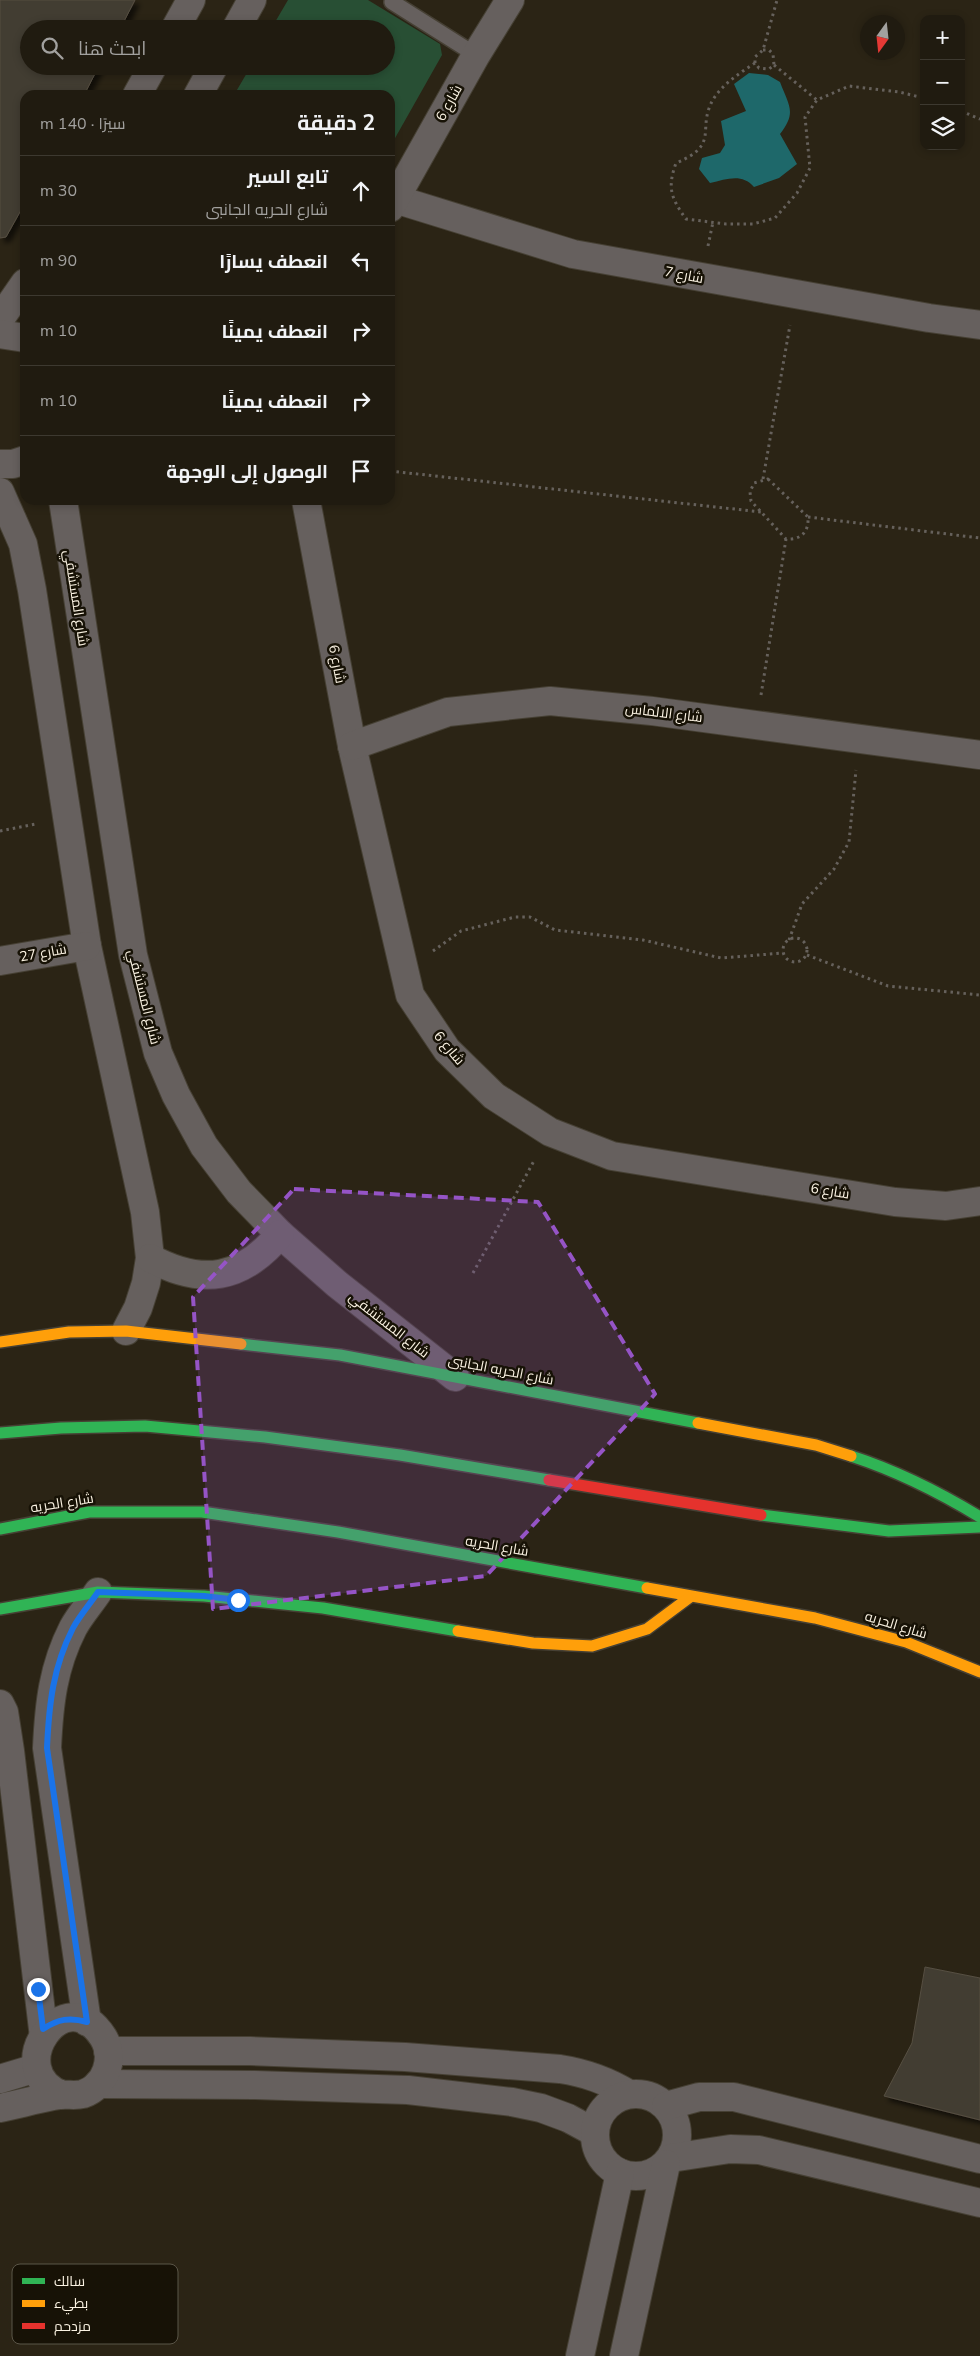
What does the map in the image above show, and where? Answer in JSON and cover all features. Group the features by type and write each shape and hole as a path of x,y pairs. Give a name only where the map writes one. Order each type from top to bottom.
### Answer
{"main road":[{"name":"شارع الحريه الجانبى","path":"0,1342 68,1332 126,1331 340,1355 816,1445 879,1465 938,1492 980,1517"},
{"path":"9,1351 18,1338"},
{"path":"0,1434 62,1428 145,1426 265,1437 400,1455 798,1521 889,1531 980,1527"},
{"name":"شارع الحريه","path":"0,1528 89,1512 202,1512 338,1532 690,1597 815,1618 906,1642 977,1667"},
{"path":"0,1609 98,1592 204,1596 323,1608 533,1643 592,1646 647,1629 690,1597"}],"street":[{"path":"180,20 191,0"},
{"path":"241,20 252,0"},
{"name":"شارع 6","path":"395,198 476,55 510,0"},
{"path":"140,90 148,75"},
{"path":"201,90 209,75"},
{"name":"شارع 7","path":"395,204 573,254 796,295 980,325"},
{"path":"0,319 20,290"},
{"path":"0,334 20,337"},
{"path":"0,464 13,464 20,462"},
{"path":"0,492 23,544 32,590 87,946 145,1212 150,1258 141,1300 126,1331"},
{"name":"شارع المستشفي","path":"64,505 133,955 158,1053 176,1095 204,1146 239,1192 280,1234 337,1284 455,1377"},
{"name":"شارع 6","path":"307,505 352,746 410,995 447,1050 494,1096 550,1132 612,1156 866,1197 946,1206 980,1201"},
{"name":"شارع الالماس","path":"352,746 448,712 550,701 652,711 980,755"},
{"name":"شارع 27","path":"0,961 87,946"},
{"path":"150,1258 172,1270 196,1276 220,1274 244,1266 264,1253 280,1234"},
{"path":"87,2022 47,1748 48,1706 57,1665 74,1626 98,1592"},
{"path":"0,1704 4,1712 10,1751 43,2029"},
{"path":"0,2108 62,2095 82,2094 98,2084 107,2069 108,2051 104,2039 97,2029 87,2022 76,2018 53,2022 43,2029 36,2038 32,2048 33,2069 38,2079 44,2086 62,2095"},
{"path":"108,2051 250,2052 396,2057 560,2069 585,2072 608,2081 629,2094 649,2096 666,2106 677,2125 677,2142 669,2161 624,2356"},
{"path":"0,2079 33,2069"},
{"path":"98,2084 255,2085 408,2090 512,2102 541,2108 568,2118 594,2132"},
{"path":"629,2094 609,2103 597,2121 594,2132 600,2157 609,2167 620,2173 630,2176 649,2175 669,2161 730,2149 759,2150 980,2203"},
{"path":"666,2106 699,2097 734,2097 980,2159"},
{"path":"580,2356 620,2173"}],"lane":[{"path":"392,2 476,55"}],"path":[{"path":"774,65 764,70 755,63 755,58 763,50 778,0"},
{"path":"763,50 769,50 774,54 774,65"},
{"path":"755,63 733,77 714,98 708,113 703,146 692,156 676,163 670,179 673,201 686,219 754,224 775,218 797,193 810,168 806,117 817,100 849,86 899,92 920,97"},
{"path":"774,65 817,100"},
{"path":"965,113 980,120"},
{"path":"763,479 796,295"},
{"path":"395,472 762,512"},
{"path":"786,539 750,496 754,483 768,479 808,517 980,538"},
{"path":"786,539 801,536 806,531 808,517"},
{"path":"756,725 786,539"},
{"path":"789,940 796,938 803,941 807,948 803,960 791,962 783,953 784,946 789,940 802,904 834,869 849,842 858,739"},
{"path":"405,972 461,931 515,917 530,917 555,930 643,940 721,958 783,953"},
{"path":"806,955 888,986 980,995"},
{"path":"473,1273 550,1132"}],"highlighted area":[{"path":"294,1189 538,1202 655,1394 486,1576 213,1609 193,1297"}],"green space":[{"path":"288,0 368,0 440,44 442,55 395,138 395,90 237,90 246,75 395,75 395,20 276,20"}],"water":[{"path":"749,73 768,75 780,82 790,114 780,134 797,164 779,178 754,187 744,180 734,178 710,183 699,169 702,158 720,153 725,145 721,121 746,111 734,84"}],"building":[{"path":"0,0 135,0 125,20 20,20 20,75 94,75 87,90 20,90 20,212 6,237 0,238"},
{"path":"925,1967 980,1978 980,2120 884,2096 912,2043"}],"traffic: fast":[{"path":"241,1344 340,1355 698,1423"},
{"path":"0,1433 61,1428 145,1426 265,1437 400,1455 549,1480"},
{"path":"851,1456 885,1468 917,1483 980,1517"},
{"path":"0,1529 89,1512 202,1512 338,1532 647,1588"},
{"path":"761,1515 889,1531 980,1527"},
{"path":"0,1609 98,1592 204,1596 323,1608 458,1631"}],"traffic: slow":[{"path":"0,1342 69,1332 126,1331 241,1344"},
{"path":"698,1423 816,1445 851,1456"},
{"path":"647,1588 815,1618 906,1642 980,1672"},
{"path":"458,1631 533,1643 592,1646 647,1629 690,1597"}],"traffic: jam":[{"path":"549,1480 761,1515"}],"route":[{"path":"38,1989 43,2029 53,2022 64,2019 76,2018 87,2022 47,1748 48,1706 57,1665 74,1626 98,1592 204,1596 238,1600"}]}
